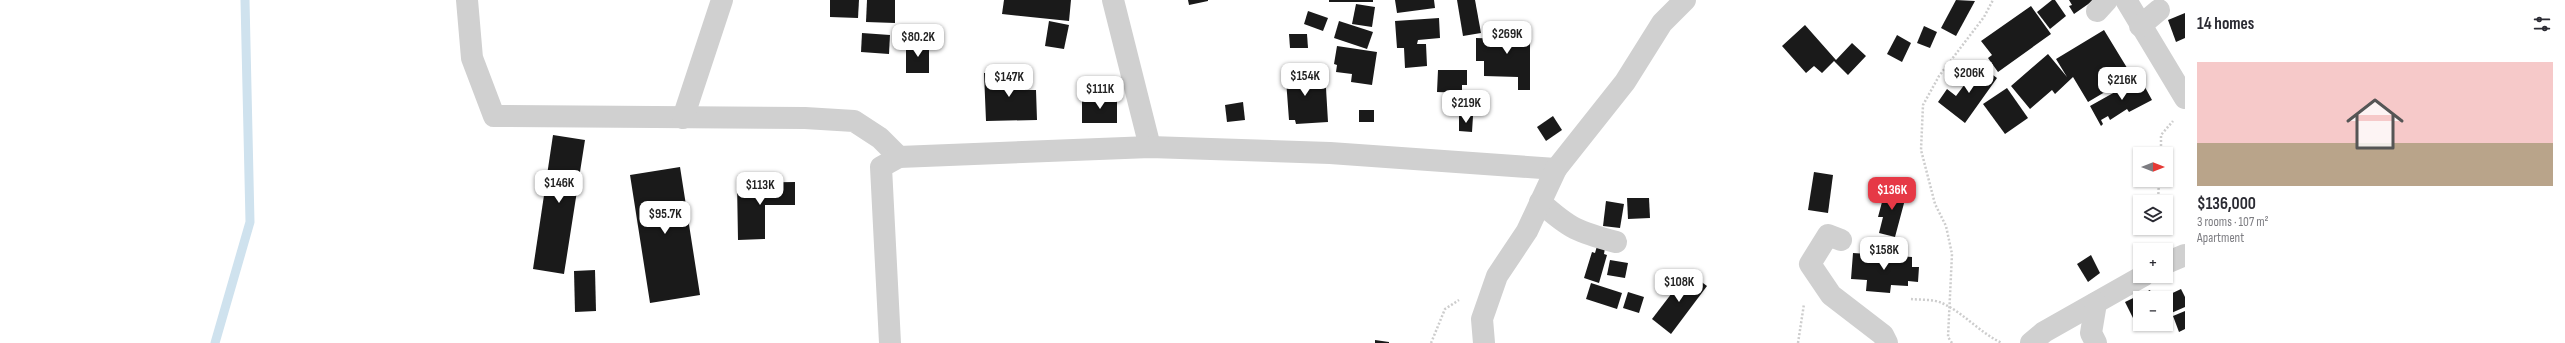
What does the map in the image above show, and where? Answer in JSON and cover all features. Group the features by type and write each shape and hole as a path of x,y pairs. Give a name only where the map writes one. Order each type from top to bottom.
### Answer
{"street":[{"path":"467,0 472,58 494,116 805,118 854,121 880,138 899,156"},
{"path":"683,118 722,0"},
{"path":"1113,0 1150,147"},
{"path":"1484,343 1482,319 1497,276 1527,231 1556,168 1625,82 1662,23 1685,0"},
{"path":"2126,0 2140,26 2163,58 2180,107"},
{"path":"2140,26 2159,10"},
{"path":"890,343 881,167 899,156 1150,147 1330,153 1556,168"},
{"path":"1540,202 1560,221 1578,232 1616,242"},
{"path":"1841,240 1828,236 1810,264 1831,295 1883,335 1887,343"},
{"path":"2173,260 2185,255"},
{"path":"2031,343 2044,332 2133,282"},
{"path":"2096,303 2091,333 2096,343"}],"path":[{"path":"1952,343 1948,337 1952,254 1946,226 1935,204 1921,150 1923,105 1939,76 1984,17 1993,0"},
{"path":"2160,147 2161,135 2180,107"},
{"path":"1911,299 1940,302 1992,338 2002,343"}],"building":[{"path":"830,0 859,0 858,18 830,17"},
{"path":"867,0 895,0 895,23 866,22"},
{"path":"1004,0 1071,0 1069,21 1002,14"},
{"path":"1188,0 1208,0 1208,1 1189,5"},
{"path":"1329,0 1373,0 1373,2 1329,2"},
{"path":"1395,0 1434,0 1435,8 1397,13"},
{"path":"1457,0 1475,0 1481,33 1463,36"},
{"path":"1956,0 1975,1 1956,36 1941,28"},
{"path":"2052,0 2055,0 2066,16 2050,29 2037,12"},
{"path":"2069,0 2094,0 2074,14 2069,6 2072,5"},
{"path":"1356,4 1375,7 1372,27 1352,24"},
{"path":"2031,6 2051,34 1998,72 1988,58 1992,55 1981,41"},
{"path":"1308,11 1328,18 1323,31 1304,24"},
{"path":"2185,13 2185,38 2176,42 2168,20"},
{"path":"1439,18 1440,38 1418,40 1417,44 1426,44 1427,66 1405,68 1404,48 1397,48 1395,21"},
{"path":"1049,21 1069,25 1064,49 1045,46"},
{"path":"1339,21 1373,32 1367,49 1334,38"},
{"path":"1805,25 1836,60 1852,43 1866,56 1848,75 1834,61 1822,73 1814,66 1806,73 1782,46"},
{"path":"1504,26 1530,27 1530,90 1518,90 1518,77 1484,76 1484,61 1476,61 1476,38 1504,39"},
{"path":"1924,26 1937,32 1930,48 1917,43"},
{"path":"2104,30 2132,76 2088,102 2073,77 2055,94 2052,90 2030,109 2011,86 2048,54 2067,77 2056,59"},
{"path":"862,33 890,35 889,54 861,52"},
{"path":"1289,34 1307,34 1308,48 1290,48"},
{"path":"1897,35 1911,43 1902,62 1887,54"},
{"path":"906,43 929,43 929,73 906,73"},
{"path":"1337,46 1377,52 1372,85 1351,82 1352,74 1336,72 1337,65 1334,64"},
{"path":"1310,65 1311,89 1326,88 1328,122 1296,124 1295,120 1289,120 1285,66"},
{"path":"1979,65 1997,78 1965,123 1938,102 1947,89 1956,96"},
{"path":"1438,70 1467,70 1467,85 1462,85 1462,93 1437,92"},
{"path":"1025,72 1026,90 1036,90 1037,120 986,121 984,73"},
{"path":"2140,78 2152,100 2129,112 2127,109 2110,120 2108,116 2101,120 2103,124 2101,126 2090,106"},
{"path":"2007,88 2028,118 2005,134 1983,104"},
{"path":"1082,96 1117,96 1117,123 1082,123"},
{"path":"1243,102 1245,120 1227,122 1225,105"},
{"path":"1359,110 1374,110 1374,122 1359,122"},
{"path":"1459,116 1473,116 1472,132 1459,131"},
{"path":"1553,116 1562,130 1546,141 1537,127"},
{"path":"553,135 585,140 564,274 533,269"},
{"path":"680,167 700,295 650,303 630,175"},
{"path":"1814,172 1833,175 1828,213 1808,210"},
{"path":"795,182 795,205 765,205 765,239 738,240 737,183"},
{"path":"1886,187 1907,192 1895,237 1879,233 1883,217 1878,217"},
{"path":"1627,198 1649,198 1650,218 1628,219"},
{"path":"1606,201 1624,204 1620,228 1603,226"},
{"path":"1597,246 1605,248 1604,254 1607,255 1599,283 1584,278 1592,252 1595,253"},
{"path":"1853,253 1912,257 1912,267 1919,267 1918,282 1908,281 1908,286 1891,285 1890,293 1866,291 1867,280 1851,279"},
{"path":"2091,255 2100,273 2088,282 2077,264"},
{"path":"1610,260 1628,263 1625,278 1607,275"},
{"path":"595,270 596,311 575,312 574,271"},
{"path":"1688,272 1707,286 1671,334 1652,319"},
{"path":"1591,283 1622,293 1617,309 1586,299"},
{"path":"2181,289 2185,297 2185,307 2173,312 2173,293"},
{"path":"1628,292 1644,297 1639,313 1623,308"},
{"path":"2133,298 2133,318 2125,302"},
{"path":"2185,311 2185,329 2179,332 2173,316"},
{"path":"1375,340 1389,342 1389,343 1375,343"}],"waterway":[{"path":"215,343 250,222 245,0"}]}
